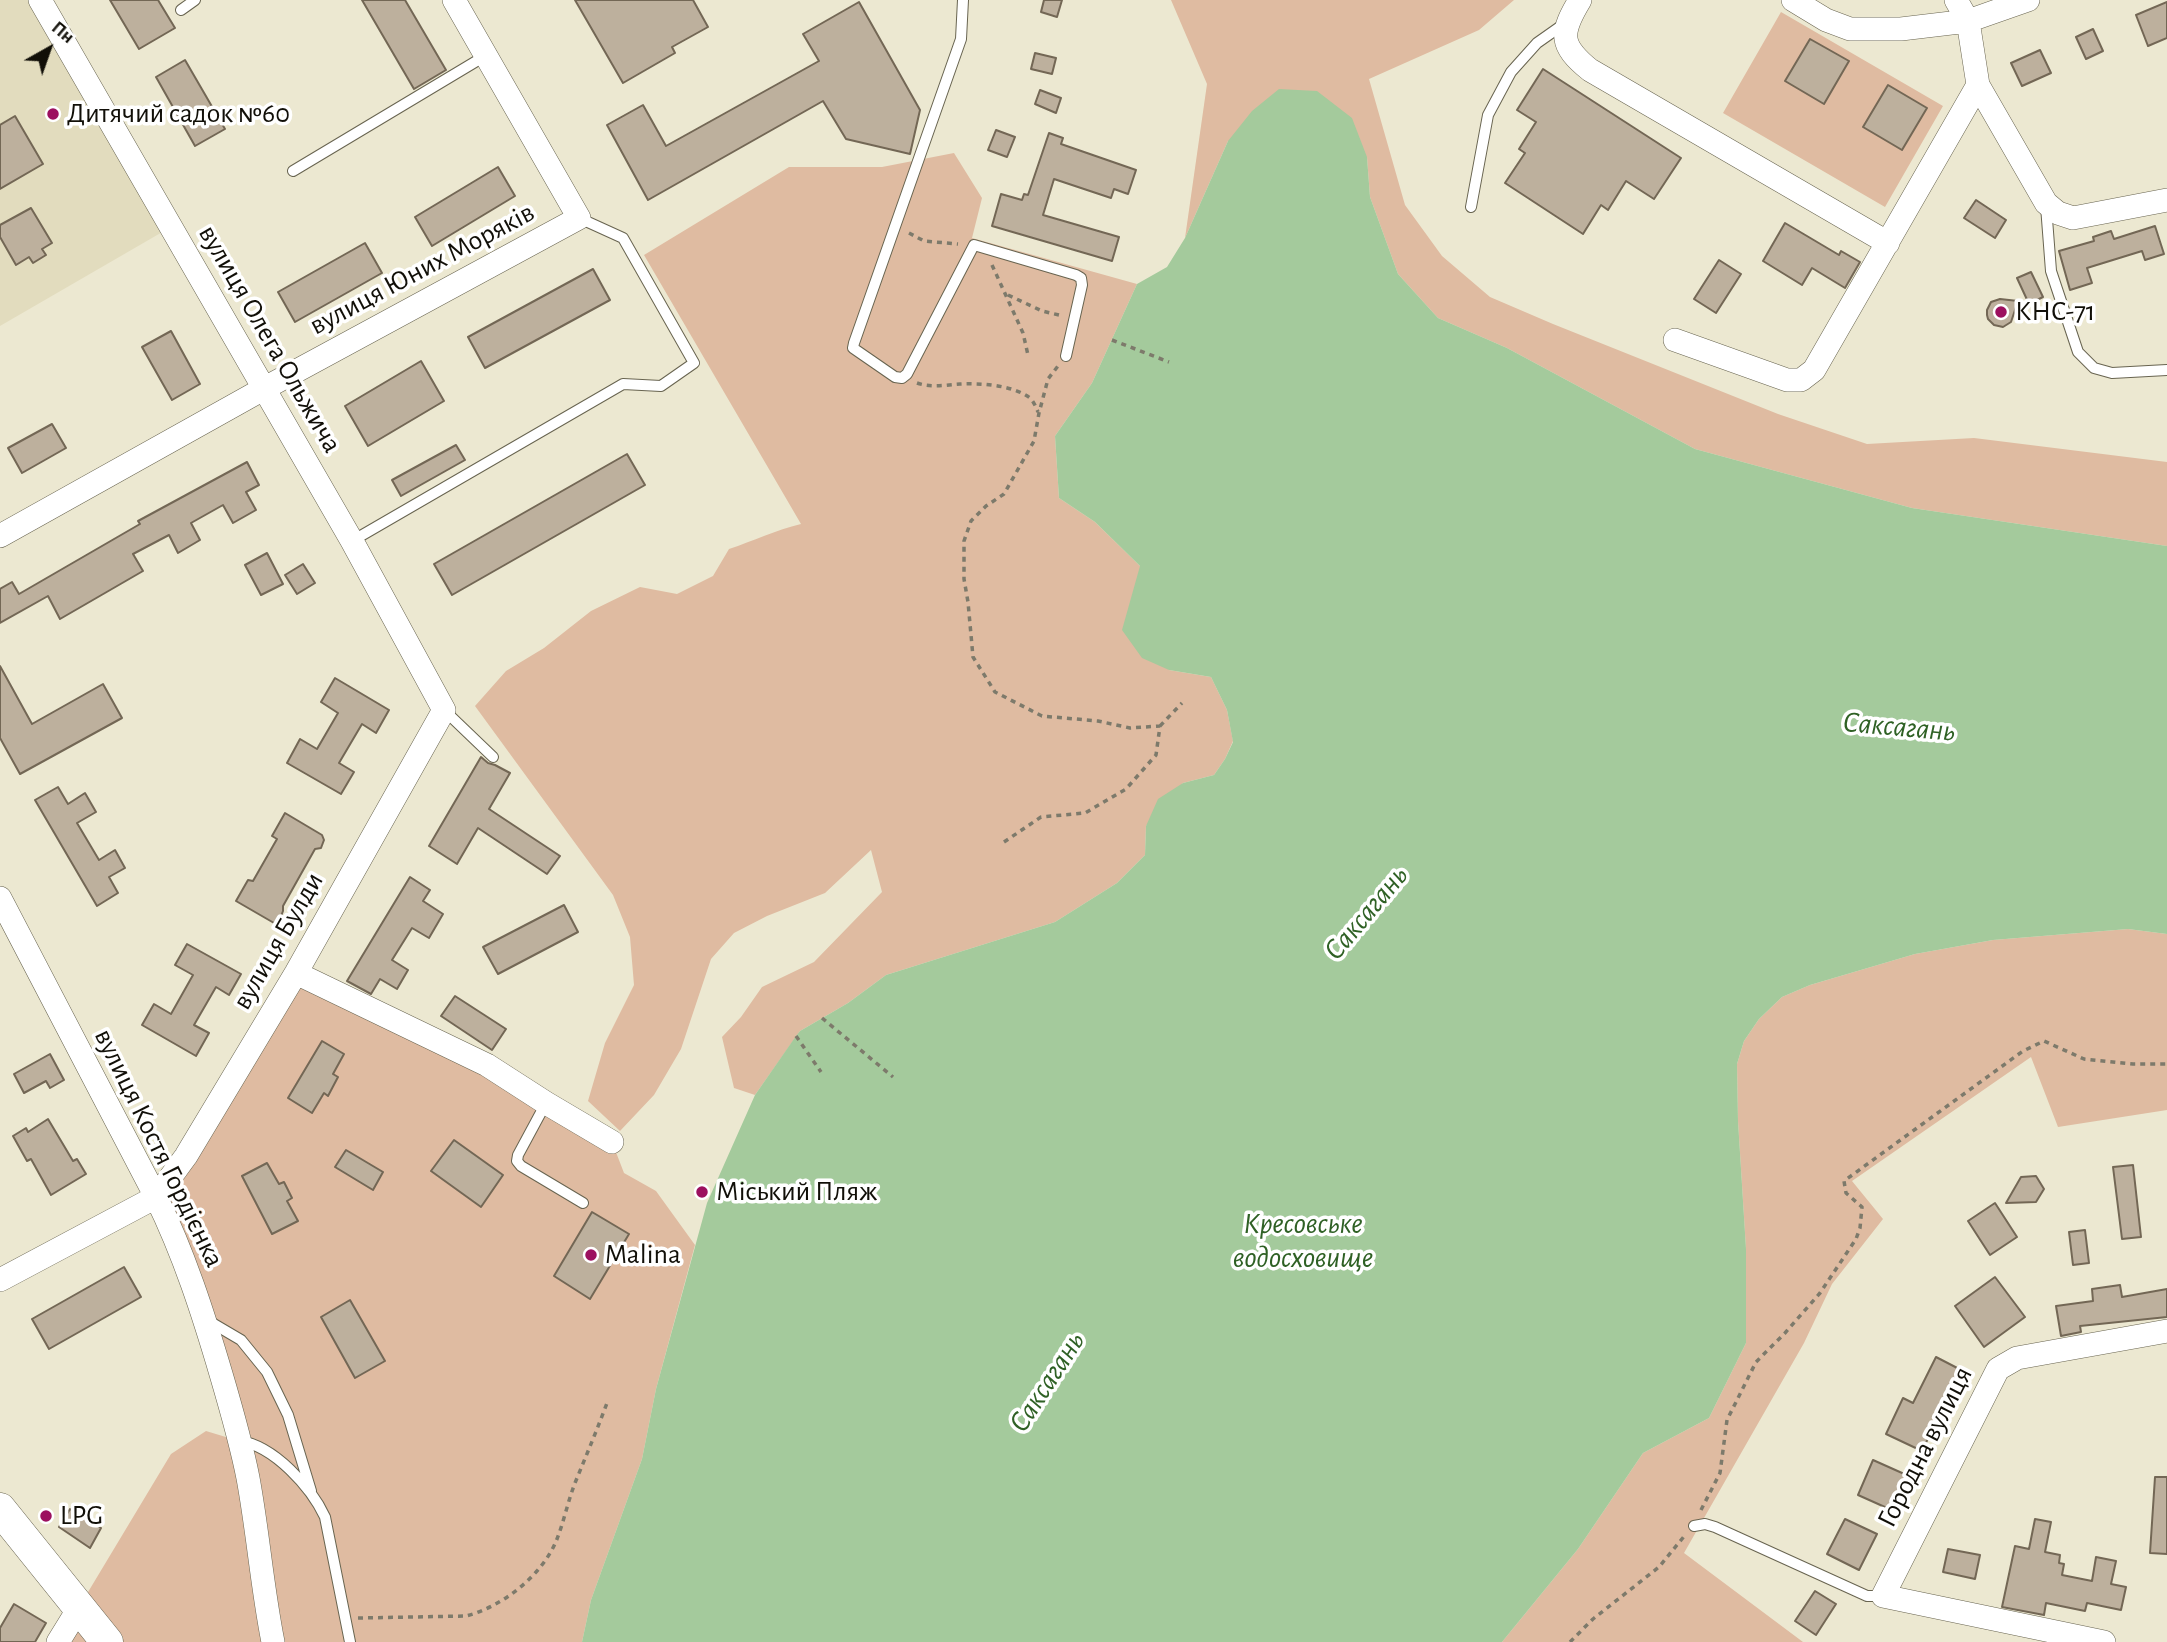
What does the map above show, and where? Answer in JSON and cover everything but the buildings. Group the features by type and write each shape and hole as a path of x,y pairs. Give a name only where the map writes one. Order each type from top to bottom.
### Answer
{"main road":[{"path":"0,1510 107,1642"}],"street":[{"name":"вулиця Олега Ольжича","path":"40,0 265,388 444,710"},
{"path":"454,0 579,218"},
{"path":"1580,0 1566,22 1565,34 1577,59 1590,70 1888,243"},
{"path":"1793,0 1826,20 1850,29 1901,29 1968,21 2028,0"},
{"path":"1956,0 1968,21 1978,85 2046,203 2057,213 2073,218 2167,200"},
{"path":"1675,340 1787,380 1801,380 1814,370 1978,85"},
{"name":"вулиця Юних Моряків","path":"0,536 265,388 579,218"},
{"name":"вулиця Булди","path":"156,1198 186,1156 296,973 444,710"},
{"name":"вулиця Костя Гордієнка","path":"0,898 156,1198 176,1241 205,1319 240,1441 248,1480 262,1588 273,1642"},
{"path":"296,973 487,1065 612,1142"},
{"path":"0,1280 156,1198"},
{"name":"Городна вулиця","path":"1883,1596 1998,1369 2017,1359 2167,1331"},
{"path":"1883,1596 2104,1642"},
{"path":"58,1642 79,1608"}],"lane":[{"path":"181,10 195,0"},
{"path":"963,0 961,38 853,348 895,377 902,378 974,244 1081,278 1082,285 1066,356"},
{"path":"1471,207 1488,115 1511,72 1537,43 1566,22"},
{"path":"292,171 485,56"},
{"path":"2046,203 2051,271 2078,352 2094,368 2112,373 2167,370"},
{"path":"352,541 624,384 661,386 694,363 623,238 579,218"},
{"path":"444,710 493,757"},
{"path":"546,1103 517,1161 583,1203"},
{"path":"205,1319 241,1340 267,1372 289,1415 311,1494"},
{"path":"240,1441 255,1443 294,1474 325,1517 350,1642"},
{"path":"1694,1525 1715,1527 1867,1596 1883,1596"}],"path":[{"path":"896,222 912,236 924,241 956,243 972,248"},
{"path":"984,247 1023,333 1028,355"},
{"path":"1006,294 1042,311 1074,320"},
{"path":"1112,340 1169,362"},
{"path":"1066,356 1048,379 1034,441 1015,477 1004,494 986,506 971,521 964,541 964,579 973,657 995,692 1042,716 1098,721 1130,728 1160,726"},
{"path":"902,378 923,386 962,384 999,387 1030,398 1039,413"},
{"path":"1004,842 1041,817 1085,813 1126,789 1157,755 1160,726 1182,703"},
{"path":"822,1018 893,1077"},
{"path":"796,1036 821,1072"},
{"path":"1570,1642 1593,1619 1659,1567 1694,1525 1720,1473 1727,1420 1756,1362 1820,1293 1856,1239 1862,1206 1846,1194 1844,1181 2023,1051 2044,1041 2084,1059 2133,1064 2167,1063"},
{"path":"345,1618 466,1616 482,1612 527,1580 550,1554 557,1540 574,1485 607,1403"}],"shaded area":[{"name":"Дитячий садок №60","path":"0,0 40,0 171,227 0,326"},
{"path":"1171,0 1514,0 1479,30 1369,79 1405,205 1442,256 1490,297 1778,414 1867,444 1974,438 2167,462 2167,546 1912,508 1695,449 1507,348 1438,318 1398,274 1370,197 1367,157 1228,141 1185,238 1207,84"},
{"path":"1781,12 1943,106 1885,207 1723,113"},
{"path":"954,153 982,198 972,238 1137,284 1092,383 1055,436 1059,498 1095,522 1140,566 1169,670 1211,677 1227,710 1233,741 1214,775 1183,783 1146,826 1145,855 1117,883 1055,922 886,975 848,1003 800,1031 755,1095 734,1088 722,1037 741,1017 762,987 814,962 882,892 871,850 825,893 767,916 734,933 711,959 681,1049 654,1095 620,1131 588,1101 605,1043 634,985 630,937 613,895 475,706 506,671 544,648 591,611 640,587 677,594 713,576 729,549 801,524 644,255 789,167 882,167"},
{"path":"2128,929 2167,934 2167,1110 2058,1127 2031,1057 1852,1181 1883,1219 1832,1284 1804,1343 1684,1553 1803,1642 1502,1642 1578,1549 1643,1453 1709,1418 1746,1343 1746,1249 1737,1064 1744,1041 1759,1019 1782,997 1810,985 1915,954 1993,940"},
{"path":"296,973 614,1147 624,1173 656,1191 695,1245 656,1389 642,1459 591,1600 582,1642 58,1642 171,1454 206,1431 239,1441 156,1197"}],"water":[{"name":"Кресовське водосховище","path":"1279,89 1317,91 1352,118 1367,157 1370,197 1398,274 1438,318 1507,348 1695,449 1912,508 2167,546 2167,934 2128,929 1993,940 1915,954 1810,985 1782,997 1759,1019 1744,1041 1737,1064 1746,1249 1746,1343 1709,1418 1643,1453 1578,1549 1502,1642 582,1642 591,1600 642,1459 656,1389 707,1203 755,1095 796,1036 886,975 1055,922 1117,883 1145,855 1146,826 1158,799 1183,783 1214,775 1233,742 1227,710 1211,677 1169,670 1142,658 1122,630 1140,566 1095,522 1059,498 1055,436 1092,383 1137,284 1167,267 1185,238 1228,141 1252,111"}],"place":[{"name":"Дитячий садок №60","path":"53,114"},
{"name":"КНС-71","path":"2001,312"},
{"name":"Міський Пляж","path":"702,1192"},
{"name":"Malina","path":"591,1255"},
{"name":"LPG","path":"46,1516"}],"water label":[{"name":"Саксагань","path":"1899,727"},
{"name":"Саксагань","path":"1366,913"},
{"name":"Саксагань","path":"1047,1382"}]}
